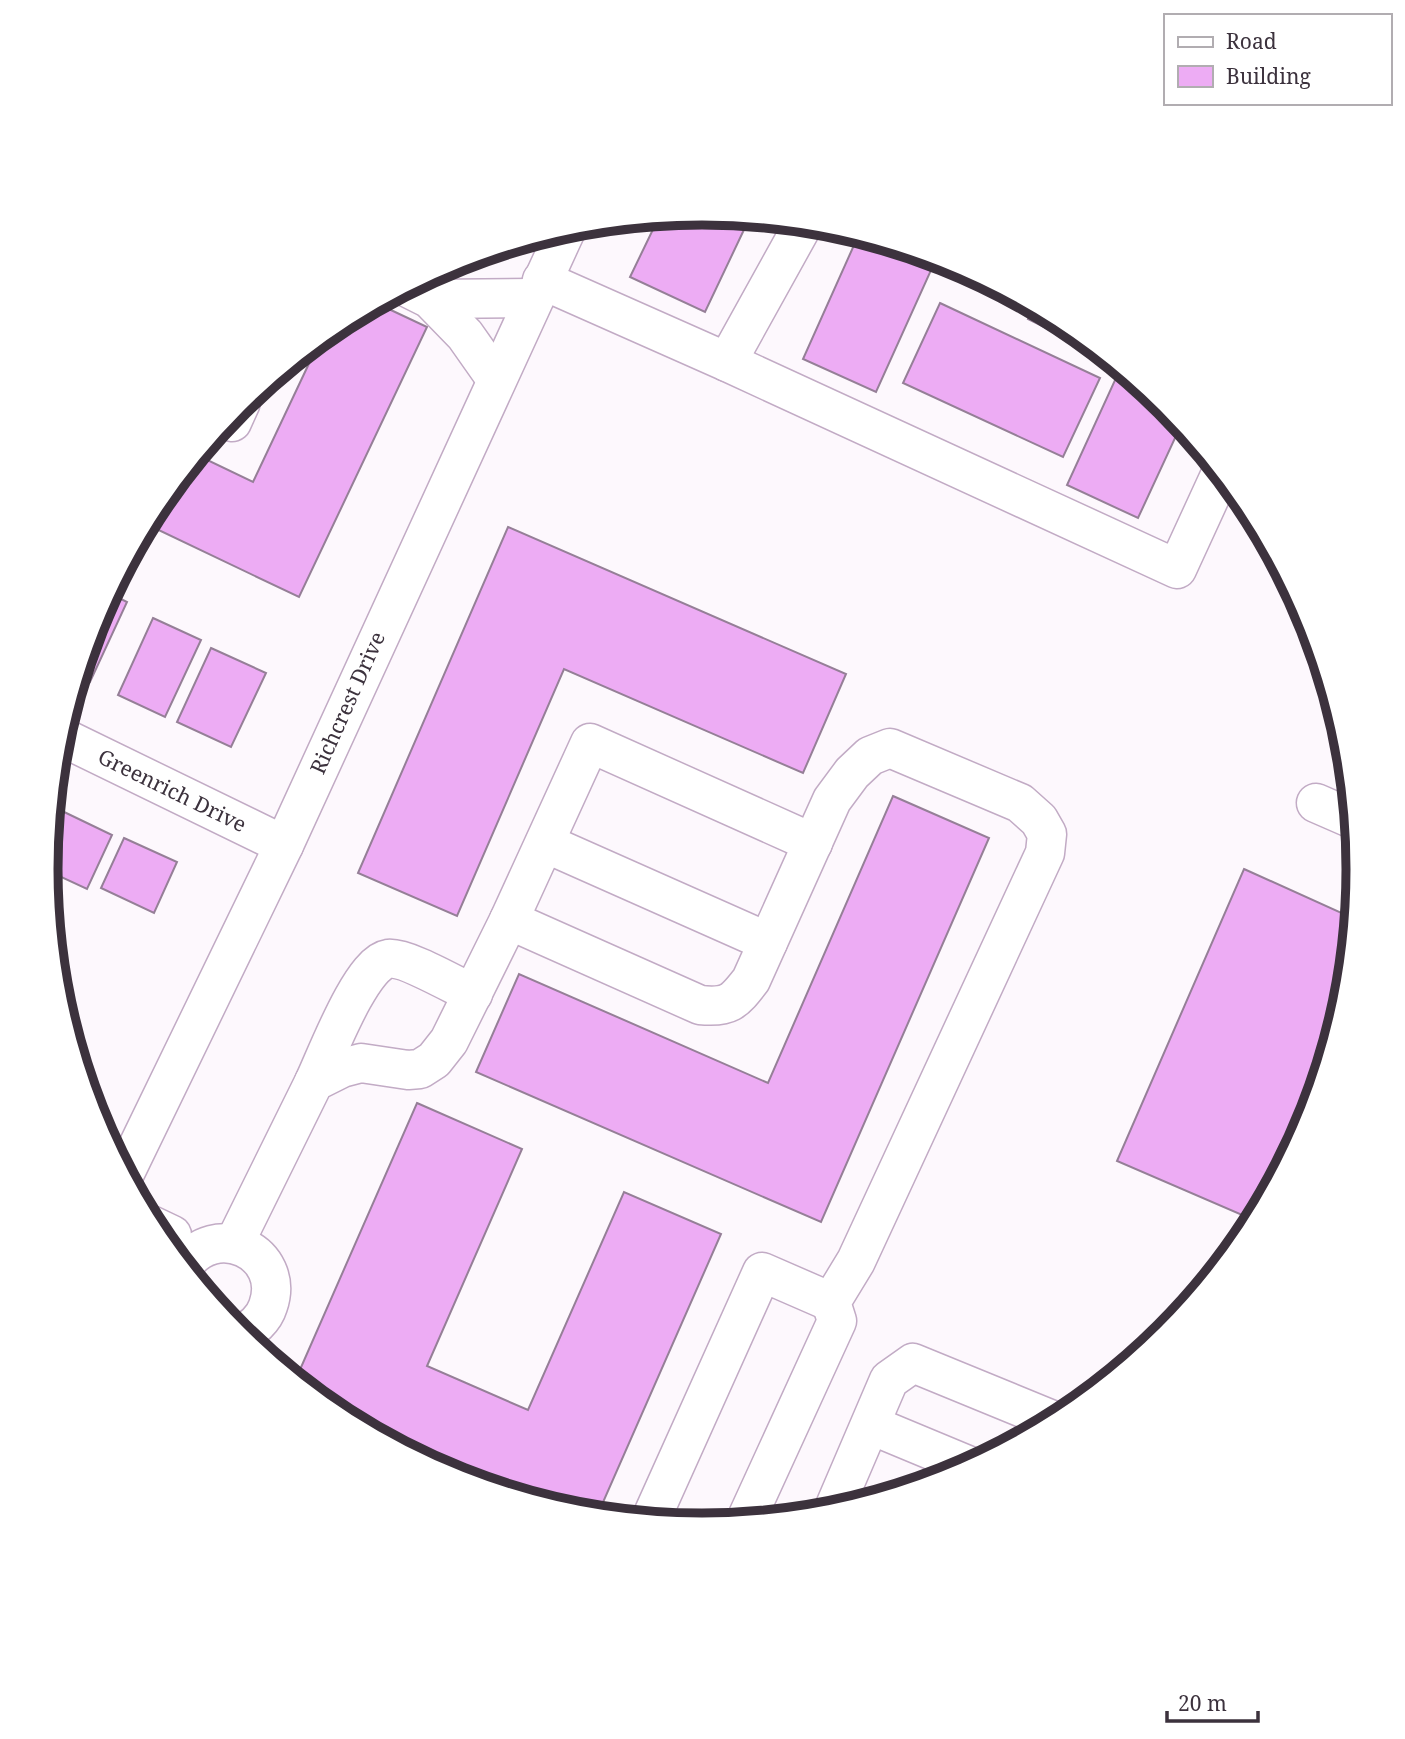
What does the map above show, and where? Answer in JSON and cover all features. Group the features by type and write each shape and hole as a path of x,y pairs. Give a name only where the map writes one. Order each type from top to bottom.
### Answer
{"street":[{"path":"727,362 799,232"},
{"name":"Richcrest Drive","path":"129,1164 284,845 560,241"},
{"path":"418,293 479,300 538,289 727,362 1177,569 1217,481"},
{"path":"418,293 465,335 496,379"},
{"name":"Greenrich Drive","path":"71,741 284,845"},
{"path":"314,1082 342,1068 361,1063 408,1070 420,1069 434,1060 449,1041 473,994 590,743 813,843"},
{"path":"509,920 700,1005 721,1007 738,996 751,980 832,800 852,773 870,757 890,748 1020,803 1039,820 1047,834 1045,853 856,1261 831,1302 837,1321 749,1513"},
{"path":"1316,803 1345,816"},
{"path":"545,843 768,942"},
{"path":"234,1244 359,987 375,965 387,959 402,960 473,994"},
{"path":"188,1259 200,1249 214,1244 245,1247 257,1256 267,1268 271,1298 266,1313 250,1328"},
{"path":"654,1512 762,1272 831,1302"},
{"path":"844,1498 889,1380 913,1363 1044,1417"},
{"path":"870,1425 958,1461"}],"building":[{"path":"746,226 705,312 630,277 654,227"},
{"path":"855,244 932,268 876,392 803,359"},
{"path":"940,303 1100,378 1063,457 903,383"},
{"path":"386,308 427,327 299,597 155,528 206,459 253,482 312,356"},
{"path":"1030,314 1070,340 1028,319"},
{"path":"1117,376 1177,434 1138,518 1067,485"},
{"path":"508,527 846,674 803,773 564,669 457,916 358,873"},
{"path":"118,598 127,602 90,682 87,680 92,662"},
{"path":"153,618 201,640 165,717 118,695"},
{"path":"211,648 266,673 231,747 177,722"},
{"path":"893,796 989,838 821,1222 476,1072 519,974 768,1083"},
{"path":"61,810 112,835 87,889 58,876"},
{"path":"124,838 177,862 154,913 101,888"},
{"path":"1244,869 1346,915 1335,995 1313,1077 1281,1155 1246,1217 1117,1161"},
{"path":"417,1103 522,1149 427,1366 528,1410 624,1192 721,1234 601,1506 495,1480 417,1448 344,1406 299,1372"}]}
